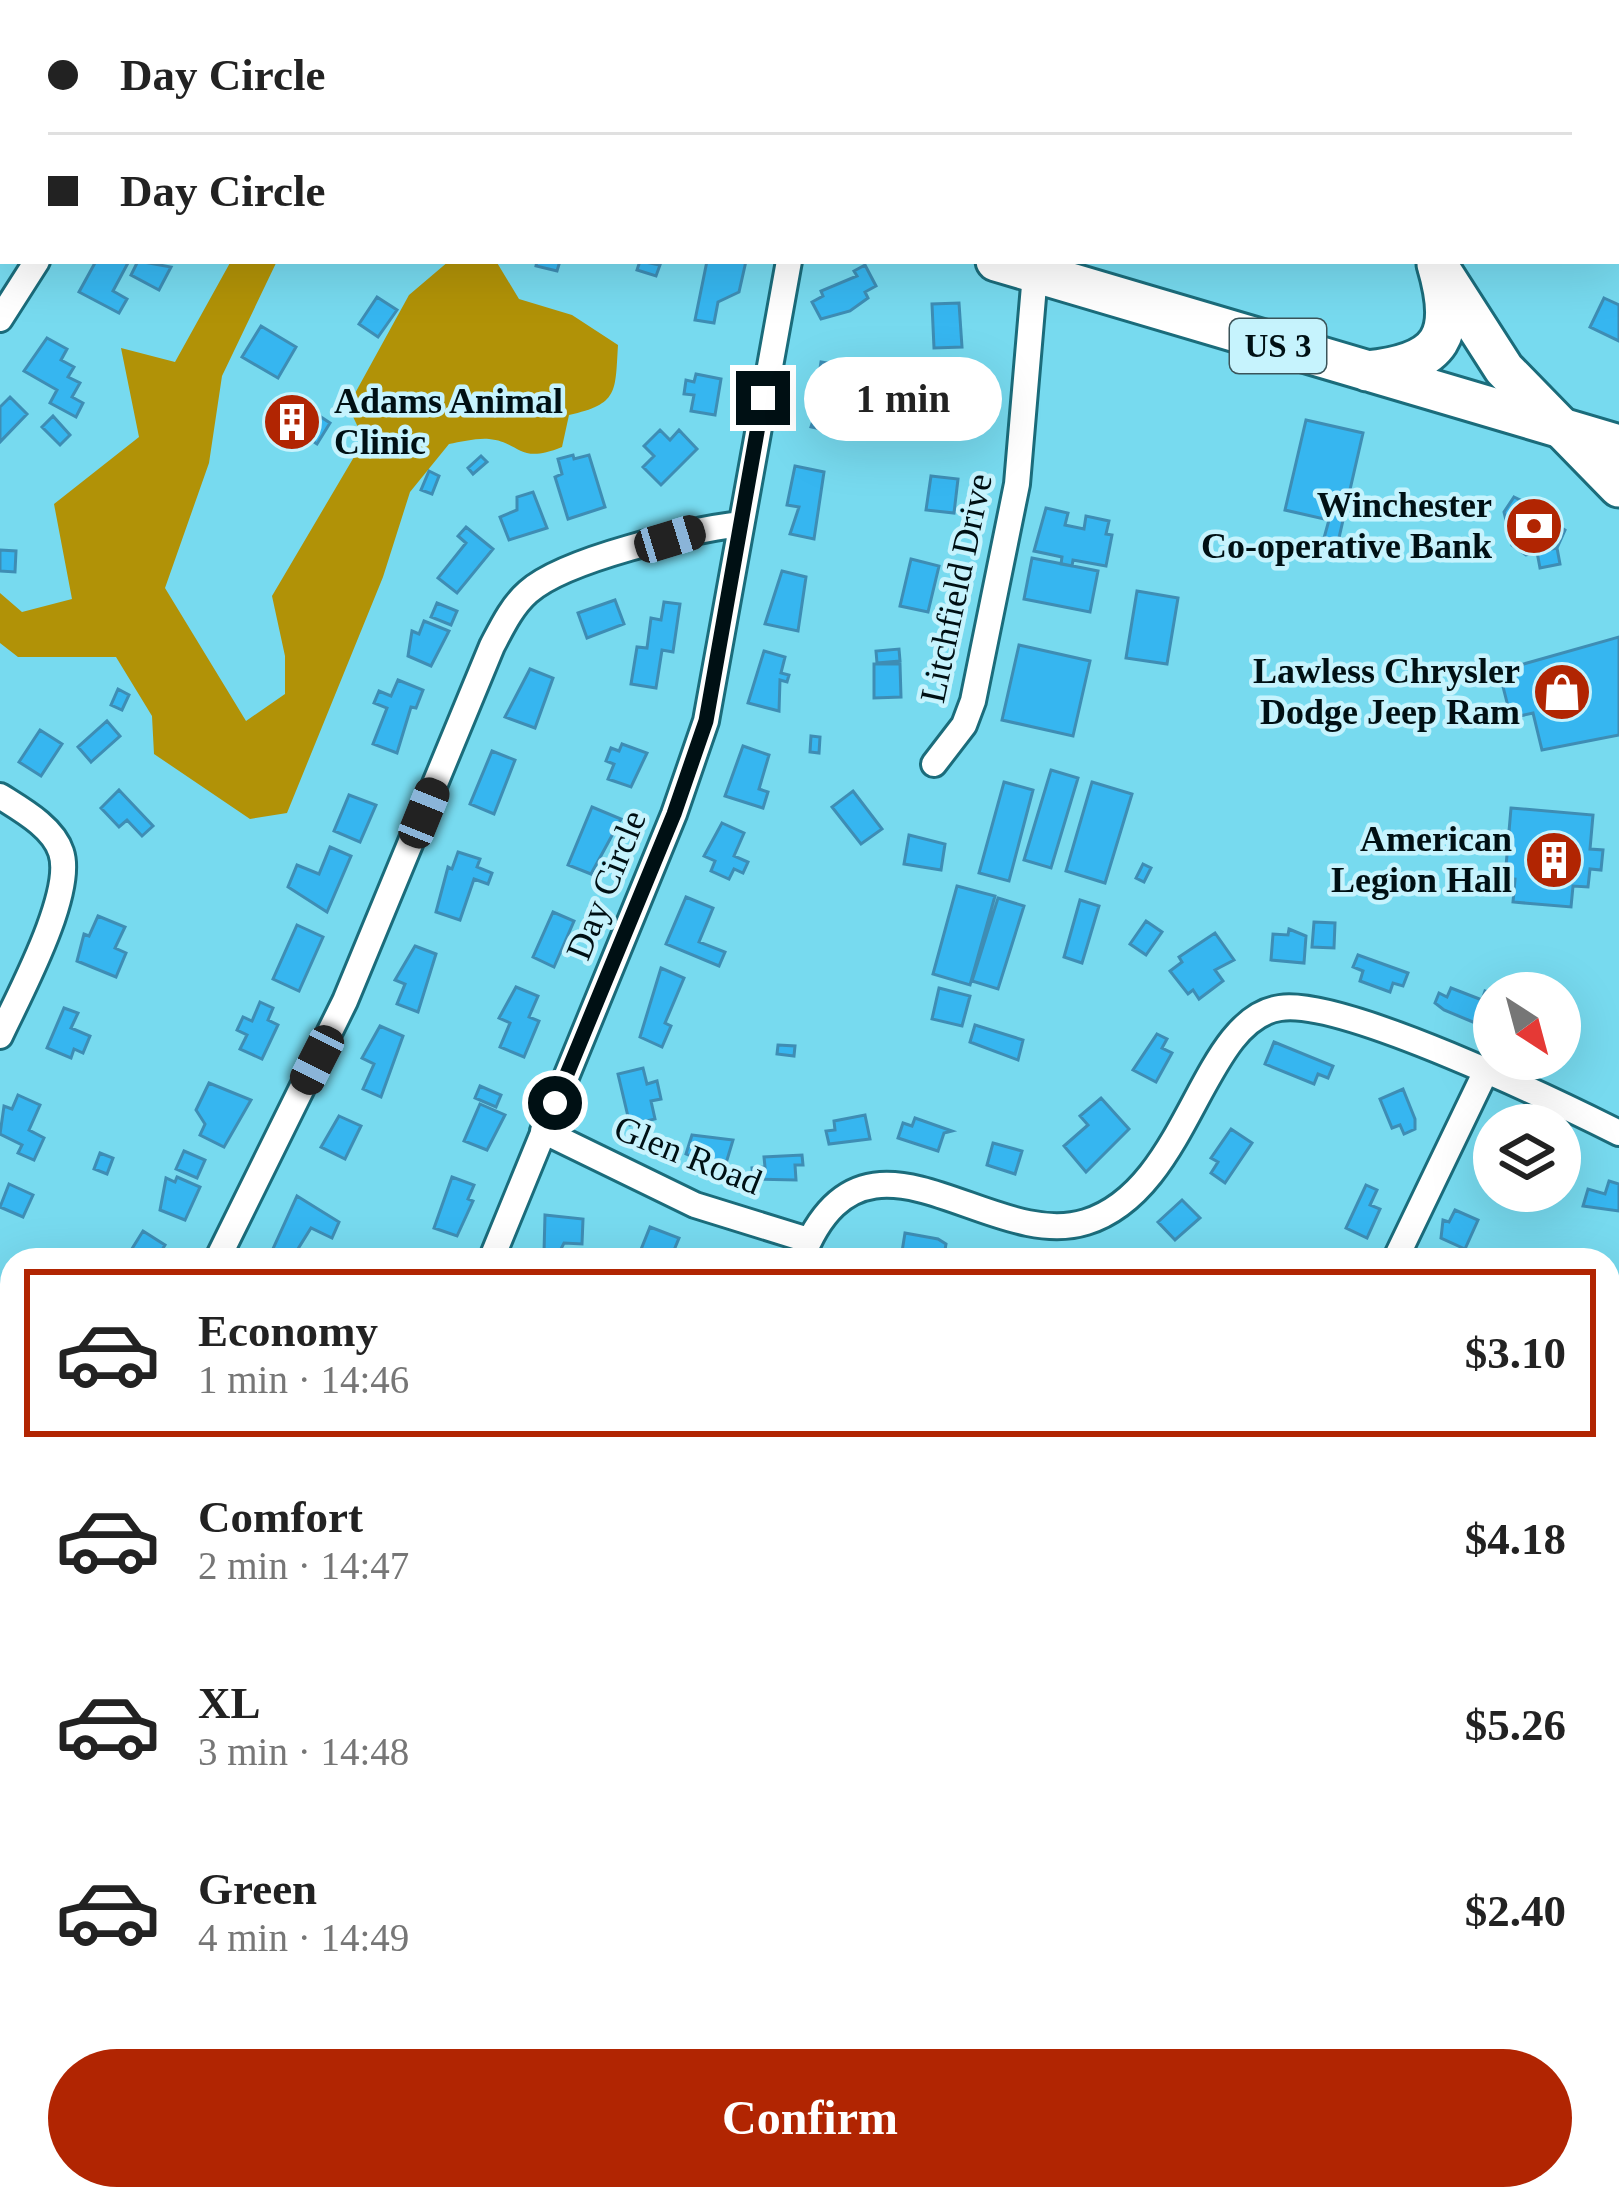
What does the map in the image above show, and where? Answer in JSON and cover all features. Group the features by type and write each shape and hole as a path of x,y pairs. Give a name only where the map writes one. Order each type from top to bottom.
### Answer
{"main road":[{"name":"US 3","path":"1005,264 1619,445"},
{"path":"1362,371 1412,364 1439,342 1448,315 1436,264"},
{"path":"1437,264 1497,360 1619,487"}],"street":[{"path":"0,319 35,264"},
{"name":"Day Circle","path":"496,1248 695,757 787,264"},
{"name":"Litchfield Drive","path":"934,764 964,724 973,701 1017,484 1035,274"},
{"path":"223,1248 345,1001 492,646 517,602 557,574 698,530 741,524"},
{"path":"0,796 53,838 64,869 54,909 0,1036"},
{"path":"806,1248 847,1198 887,1184 936,1192 1036,1223 1078,1224 1100,1216 1146,1178 1170,1149 1237,1029 1255,1015 1276,1008 1317,1011 1473,1066"},
{"path":"1401,1248 1482,1080"},
{"path":"1505,1080 1619,1133"},
{"name":"Glen Road","path":"543,1131 695,1205 799,1248"}],"shaded area":[{"path":"229,264 276,264 222,376 209,463 165,588 246,721 285,694 285,656 272,596 364,440 348,406 409,295 445,264 498,264 519,299 572,315 618,345 611,394 597,406 569,415 562,447 537,454 489,439 449,444 410,492 383,577 287,813 250,819 154,754 152,716 116,657 18,657 0,643 0,593 22,612 72,599 54,504 139,437 121,348 175,362"}],"building":[{"path":"94,264 127,264 113,291 127,299 119,313 79,292"},
{"path":"136,264 171,267 159,290 131,275"},
{"path":"536,264 559,264 557,271"},
{"path":"639,264 660,265 656,276 637,270"},
{"path":"706,264 745,264 739,292 718,302 714,323 695,320"},
{"path":"865,265 876,286 865,292 868,298 850,311 821,319 812,302 823,296 821,291 857,276 854,271"},
{"path":"377,297 397,310 378,337 359,324"},
{"path":"1604,298 1619,305 1619,341 1590,327"},
{"path":"959,303 962,347 934,348 932,304"},
{"path":"261,326 296,347 278,378 242,357"},
{"path":"47,338 67,349 61,360 74,367 68,377 80,383 72,397 83,403 76,417 50,403 57,390 24,371"},
{"path":"821,362 846,366 840,403 833,402 834,432 811,427 820,400 812,380 818,381"},
{"path":"696,374 721,379 715,415 691,411 694,395 684,394 686,380 694,382"},
{"path":"942,384 969,386 967,415 972,419 965,433 938,431"},
{"name":"Adams Animal Clinic","path":"293,395 315,409 291,448 268,434"},
{"path":"10,397 27,414 0,442 0,407"},
{"path":"318,415 330,423 317,444 305,436"},
{"path":"53,416 70,435 60,445 42,427"},
{"path":"1306,420 1363,433 1338,542 1324,538 1329,520 1285,510"},
{"path":"660,430 670,440 679,430 697,449 661,485 643,467 654,456 644,446"},
{"path":"573,455 574,459 589,455 605,507 568,519 555,477 562,474 558,459"},
{"path":"481,456 487,462 473,474 468,468"},
{"path":"795,466 824,472 814,539 790,534 799,507 787,505"},
{"path":"429,471 439,476 432,494 421,490"},
{"path":"931,476 958,479 954,513 926,510"},
{"path":"533,492 547,528 509,540 500,517 517,510 517,497"},
{"name":"Winchester Co-operative Bank","path":"1514,497 1558,518 1554,523 1565,530 1557,548 1526,555 1512,545 1504,512"},
{"path":"1046,508 1068,513 1065,525 1084,529 1086,516 1109,521 1106,534 1112,535 1106,566 1073,560 1072,566 1061,564 1062,557 1034,551"},
{"path":"466,527 493,549 457,593 438,578 466,543 458,536"},
{"path":"1557,548 1560,564 1540,568 1537,552"},
{"path":"0,550 16,551 15,572 0,571"},
{"path":"1032,558 1098,571 1090,612 1024,599"},
{"path":"911,559 939,566 928,612 900,606"},
{"path":"782,571 806,577 798,631 765,624"},
{"path":"1137,591 1178,598 1167,664 1126,658"},
{"path":"615,600 624,624 587,638 578,613"},
{"path":"664,602 680,604 673,652 662,650 656,688 631,684 637,647 647,648 651,618 661,620"},
{"path":"437,603 457,611 451,625 431,617"},
{"path":"424,621 449,631 431,666 408,656 412,631 419,634"},
{"name":"Lawless Chrysler Dodge Jeep Ram","path":"1619,637 1619,735 1542,750 1533,713 1511,718 1499,671"},
{"path":"1019,645 1090,661 1073,736 1002,720"},
{"path":"899,649 900,661 877,663 876,651"},
{"path":"764,651 785,657 781,673 789,675 787,682 780,680 779,711 748,703"},
{"path":"874,664 900,664 901,697 874,698"},
{"path":"530,669 553,678 535,728 505,717"},
{"path":"398,680 423,690 416,708 411,707 397,753 373,744 387,708 374,703 379,691 391,696"},
{"path":"118,689 129,695 122,710 111,705"},
{"path":"107,721 120,736 91,762 78,747"},
{"path":"40,730 62,744 41,776 19,762"},
{"path":"811,736 820,737 819,753 810,752"},
{"path":"622,744 647,753 631,787 608,779 614,764 606,761 611,748 619,751"},
{"path":"743,746 769,755 759,789 768,792 763,808 725,796"},
{"path":"492,751 515,760 494,814 470,804"},
{"path":"1051,770 1078,778 1051,868 1024,860"},
{"path":"1004,782 1033,790 1009,881 979,873"},
{"path":"1092,782 1132,794 1105,883 1066,871"},
{"path":"119,790 153,826 142,836 127,820 119,827 101,808"},
{"path":"853,791 882,829 861,844 832,807"},
{"path":"349,795 376,805 360,842 334,831"},
{"path":"592,807 621,819 591,874 568,865"},
{"name":"American Legion Hall","path":"1511,808 1593,815 1590,849 1603,850 1601,870 1590,869 1588,887 1573,886 1571,907 1513,902 1515,879 1505,878"},
{"path":"722,823 744,833 734,856 748,862 743,873 734,869 729,879 711,871 715,861 704,856"},
{"path":"909,835 945,844 941,870 904,864"},
{"path":"330,847 351,856 327,912 288,887 297,865 319,874"},
{"path":"458,852 480,859 477,867 492,873 488,884 474,879 460,920 436,912 448,867 452,869"},
{"path":"1143,864 1151,868 1144,882 1136,878"},
{"path":"957,886 995,896 970,985 933,974"},
{"path":"686,897 713,908 699,942 725,952 719,966 666,944"},
{"path":"998,898 1024,906 998,989 972,981"},
{"path":"1080,900 1099,906 1082,963 1064,957"},
{"path":"553,912 574,921 554,967 533,957"},
{"path":"98,916 125,927 115,948 126,953 116,977 77,961 84,934 89,936"},
{"path":"1146,921 1162,932 1146,955 1130,944"},
{"path":"1314,922 1335,923 1334,948 1312,947"},
{"path":"297,925 323,937 299,991 273,979"},
{"path":"1289,929 1306,936 1304,963 1271,960 1273,934 1288,935"},
{"path":"1215,933 1234,960 1215,970 1223,981 1199,999 1193,990 1188,994 1170,971 1182,962 1179,957"},
{"path":"415,946 436,954 418,1012 397,1004 405,984 395,980"},
{"path":"1358,955 1408,973 1403,986 1393,983 1390,992 1360,981 1363,971 1353,967"},
{"path":"661,968 684,978 665,1023 671,1026 662,1047 640,1037"},
{"path":"516,987 538,996 529,1017 539,1021 524,1057 500,1047 510,1023 499,1018"},
{"path":"939,988 970,996 962,1026 932,1019"},
{"path":"1451,988 1473,997 1473,1022 1435,1003 1439,993 1447,997"},
{"path":"260,1002 273,1008 268,1020 278,1025 262,1059 240,1049 247,1035 237,1030 243,1017 252,1021"},
{"path":"64,1008 78,1013 71,1028 90,1036 83,1053 74,1049 71,1058 47,1048"},
{"path":"975,1025 1023,1040 1018,1060 970,1042"},
{"path":"380,1026 403,1036 381,1097 363,1089 374,1064 362,1058"},
{"path":"1157,1034 1167,1039 1162,1048 1172,1053 1156,1082 1133,1070"},
{"path":"1274,1042 1333,1066 1328,1078 1318,1074 1314,1084 1265,1064"},
{"path":"778,1045 795,1046 794,1056 777,1054"},
{"path":"643,1068 647,1084 657,1081 661,1099 651,1101 655,1119 630,1125 618,1074"},
{"path":"209,1083 251,1100 224,1147 200,1135 205,1124 196,1110"},
{"path":"480,1086 501,1095 496,1107 475,1098"},
{"path":"1403,1089 1415,1119 1415,1129 1404,1134 1400,1125 1392,1128 1380,1099"},
{"path":"18,1095 40,1105 29,1130 44,1138 34,1160 18,1153 22,1145 0,1134 4,1106 12,1109"},
{"path":"1101,1098 1129,1129 1086,1172 1064,1146 1088,1125 1080,1116"},
{"path":"480,1104 505,1115 487,1150 464,1141"},
{"path":"865,1115 870,1139 829,1144 826,1131 835,1130 834,1121"},
{"path":"339,1116 361,1126 345,1159 321,1147"},
{"path":"915,1118 952,1131 944,1133 938,1151 898,1138 903,1123 912,1126"},
{"path":"1231,1129 1252,1143 1225,1183 1211,1173 1218,1162 1211,1158"},
{"path":"692,1135 733,1140 724,1170 686,1154"},
{"path":"993,1143 1022,1151 1015,1174 987,1165"},
{"path":"184,1151 205,1160 197,1178 176,1169"},
{"path":"100,1153 113,1158 107,1174 94,1169"},
{"path":"802,1155 803,1165 795,1165 796,1180 753,1179 752,1168 765,1167 764,1157"},
{"path":"177,1177 200,1187 185,1220 160,1210 166,1178 175,1182"},
{"path":"452,1177 474,1185 468,1199 473,1201 457,1236 434,1228"},
{"path":"1609,1181 1619,1184 1619,1211 1583,1206 1588,1189 1605,1194"},
{"path":"9,1184 33,1195 23,1217 0,1207"},
{"path":"1366,1185 1377,1190 1370,1205 1380,1209 1367,1238 1346,1228"},
{"path":"297,1196 339,1222 332,1238 311,1228 298,1248 273,1248"},
{"path":"1182,1200 1200,1218 1175,1240 1158,1222"},
{"path":"1455,1210 1478,1220 1465,1248 1441,1238 1443,1220 1449,1222"},
{"path":"545,1215 583,1219 582,1244 544,1248"},
{"path":"650,1227 679,1238 675,1248 642,1248"},
{"path":"143,1231 165,1245 163,1248 132,1248"},
{"path":"905,1233 946,1244 945,1248 903,1248"}],"place":[{"name":"Adams Animal Clinic","path":"292,422"},
{"name":"Winchester Co-operative Bank","path":"1534,526"},
{"name":"Lawless Chrysler Dodge Jeep Ram","path":"1562,692"},
{"name":"American Legion Hall","path":"1554,860"}],"route":[{"path":"555,1103 688,779 706,721 763,398"}]}
